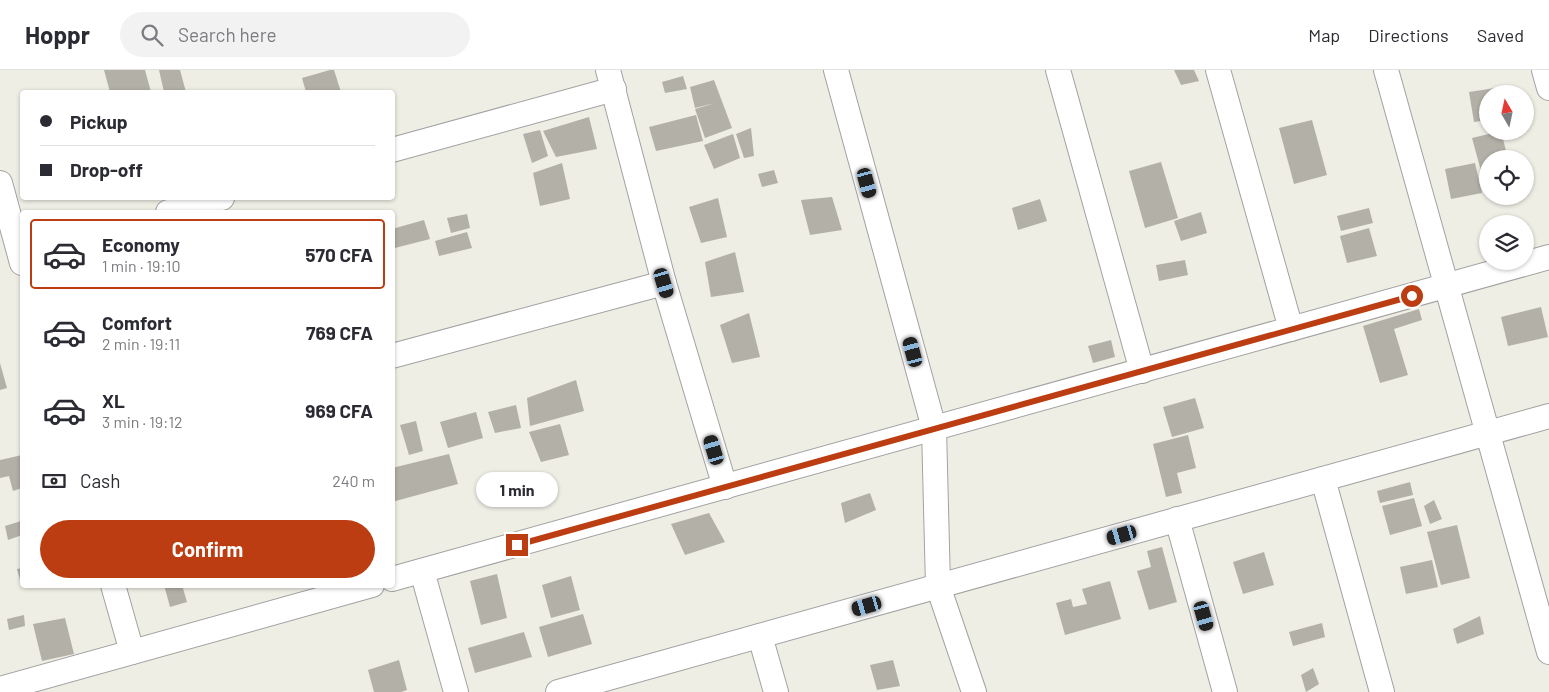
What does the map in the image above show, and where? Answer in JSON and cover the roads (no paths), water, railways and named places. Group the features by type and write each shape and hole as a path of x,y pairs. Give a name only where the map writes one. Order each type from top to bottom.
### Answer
{"street":[{"path":"836,70 934,428 938,586 974,692"},
{"path":"1058,70 1142,371"},
{"path":"1218,70 1291,329"},
{"path":"1386,70 1549,652"},
{"path":"1544,70 1549,88"},
{"path":"395,149 611,79 664,283 725,487"},
{"path":"0,183 20,250"},
{"path":"176,210 214,200"},
{"path":"395,578 1549,258"},
{"path":"395,355 664,283"},
{"path":"558,692 615,684 760,636 1549,416"},
{"path":"1323,479 1382,692"},
{"path":"1177,519 1226,692"},
{"path":"422,571 456,692"},
{"path":"114,588 132,652"},
{"path":"0,689 361,588"},
{"path":"760,636 776,692"}]}
